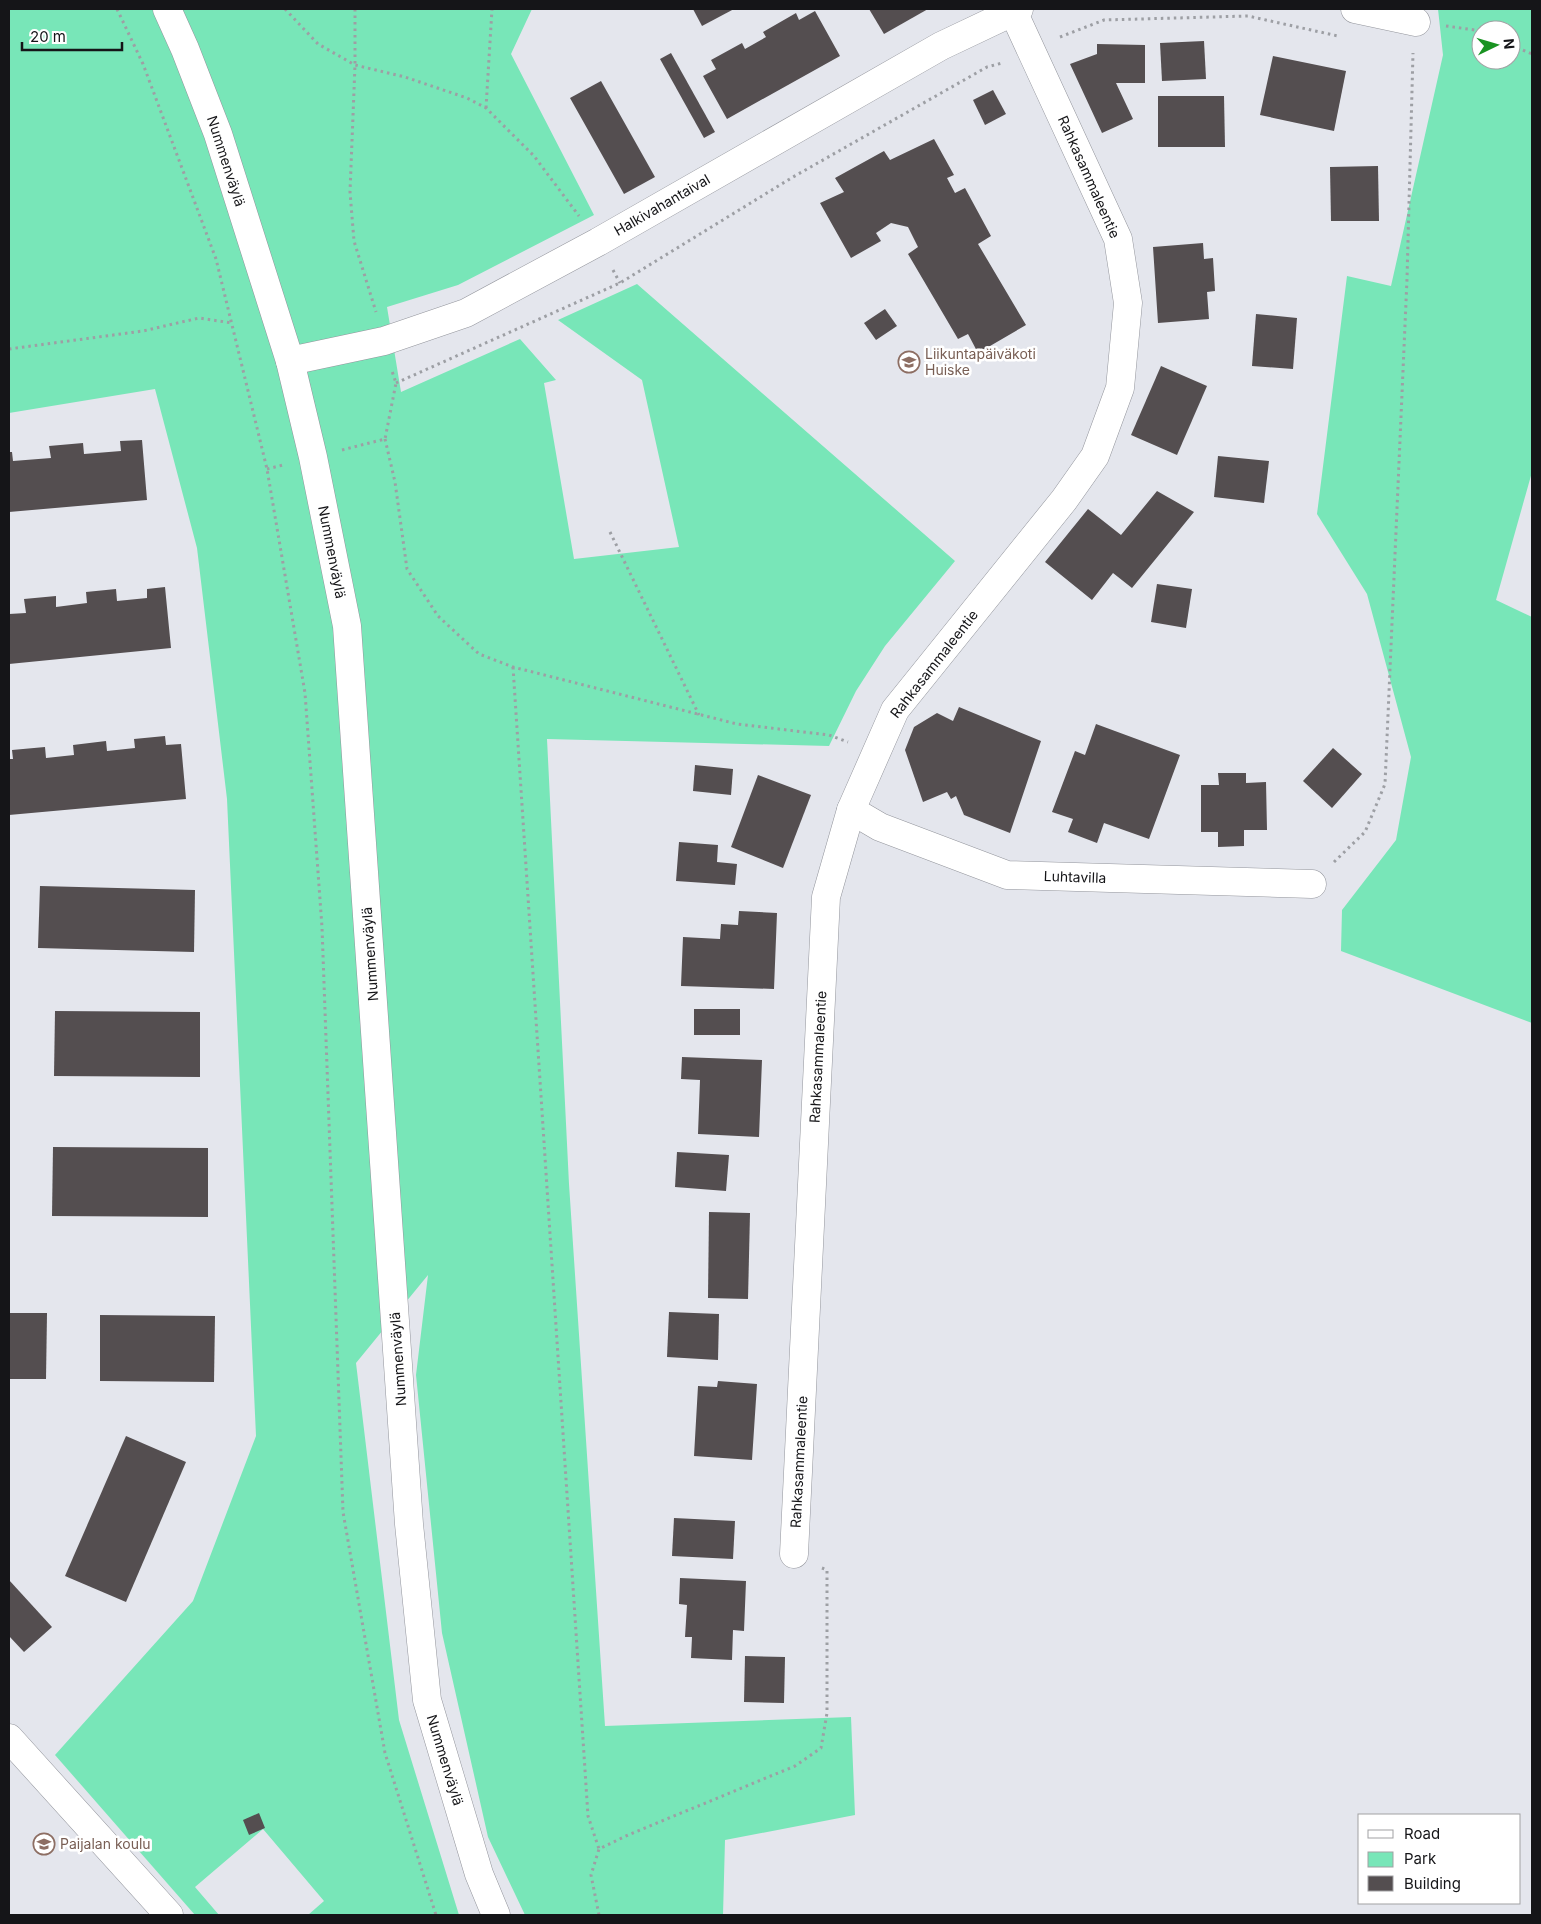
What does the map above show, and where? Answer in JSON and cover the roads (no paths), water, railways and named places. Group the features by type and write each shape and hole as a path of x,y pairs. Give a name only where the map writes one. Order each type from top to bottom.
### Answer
{"street":[{"name":"Nummenväylä","path":"167,9 185,49 218,134 290,361 314,457 347,626 409,1524 427,1700 479,1874 496,1915"},
{"path":"1355,9 1416,22"},
{"name":"Halkivahantaival","path":"290,361 384,341 466,313 598,242 941,46 1015,10"},
{"name":"Rahkasammaleentie","path":"794,1554 826,898 851,810 895,710 1064,500 1095,456 1120,388 1128,303 1118,240 1015,10"},
{"name":"Luhtavilla","path":"851,810 880,827 1007,875 1312,884"},
{"path":"9,1738 170,1915"}],"place":[{"name":"Liikuntapäiväkoti Huiske","path":"909,362"},
{"name":"Paijalan koulu","path":"44,1844"}]}
